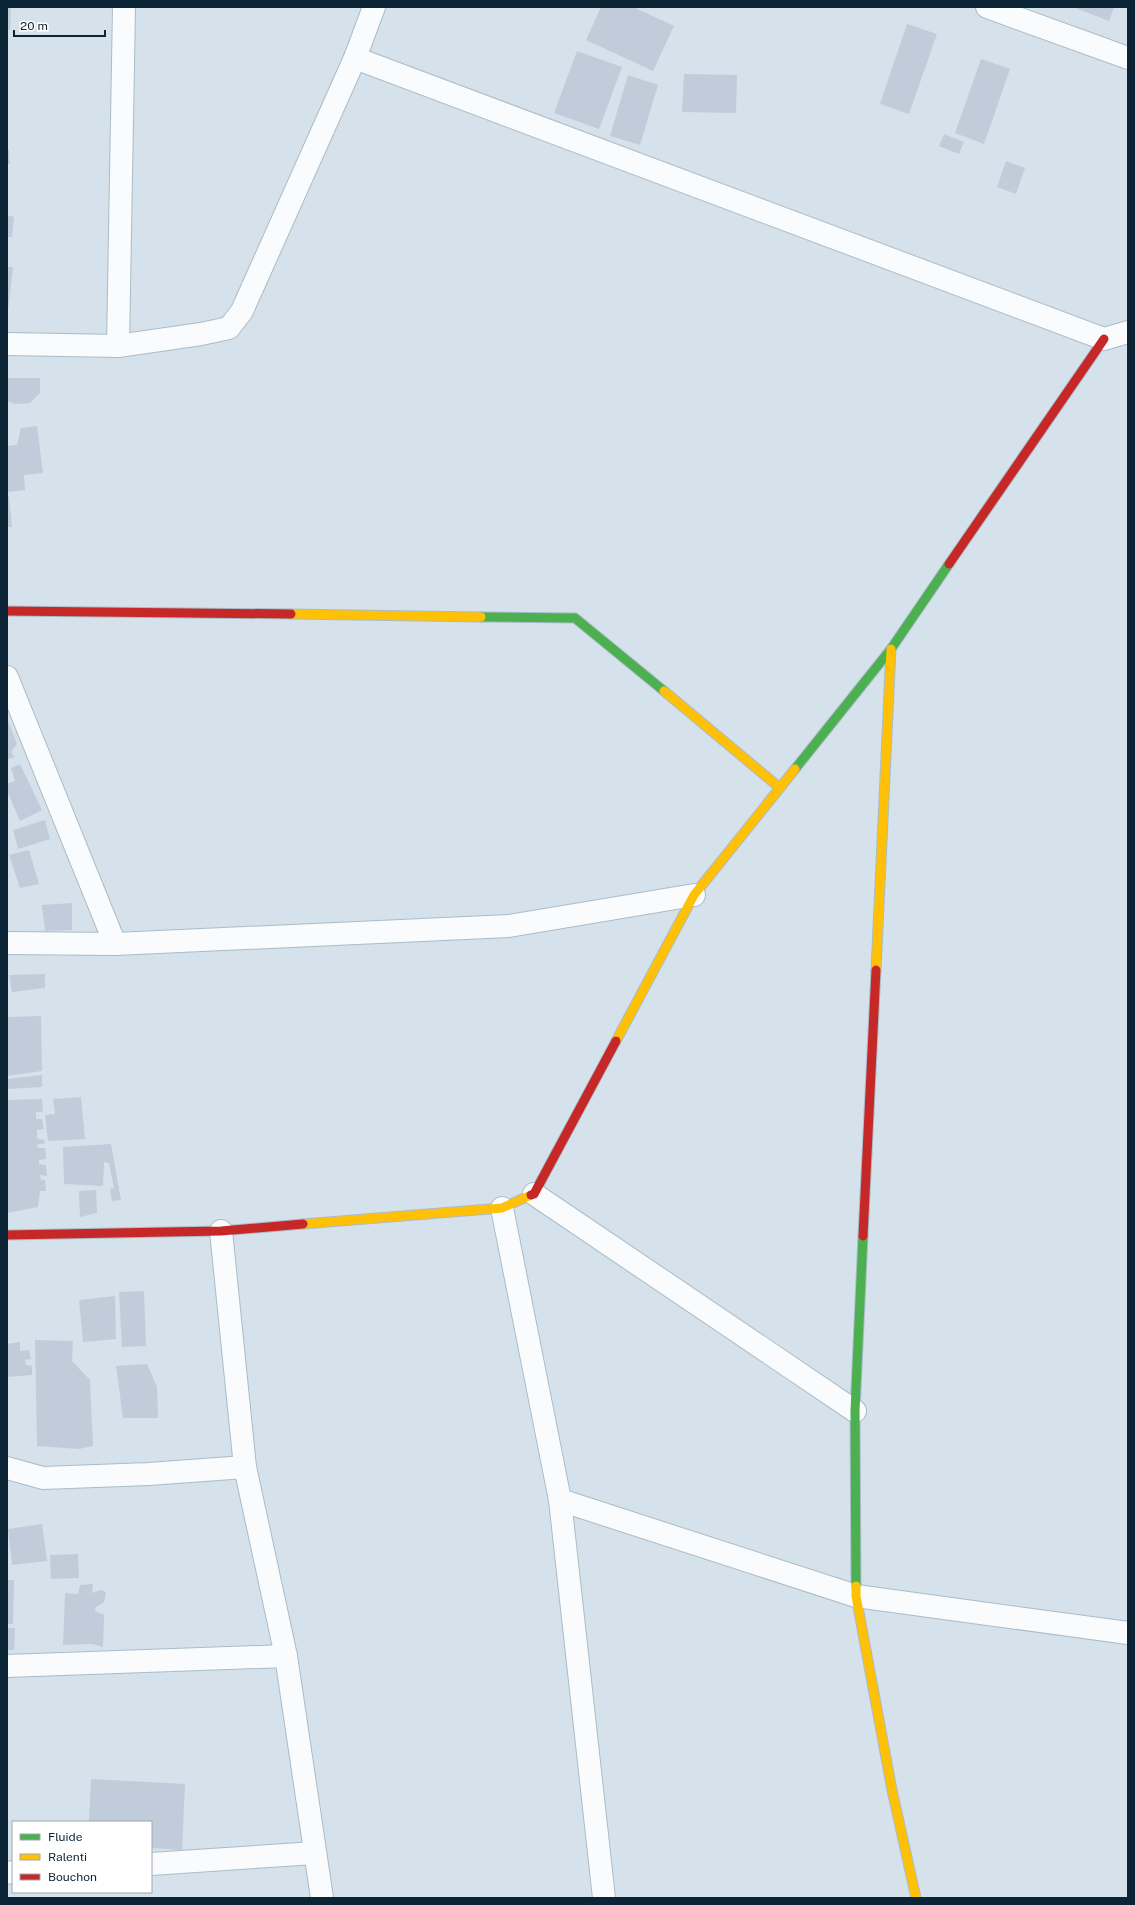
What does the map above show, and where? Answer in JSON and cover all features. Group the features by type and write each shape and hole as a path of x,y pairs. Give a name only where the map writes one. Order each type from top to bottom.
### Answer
{"street":[{"path":"118,346 124,7"},
{"path":"7,344 118,346 201,334 229,328 242,310 356,58 374,7"},
{"path":"987,7 1128,58"},
{"path":"356,58 1104,339 1128,332"},
{"path":"7,1235 221,1231 502,1208 534,1194 694,895 891,649 1104,339"},
{"path":"7,611 575,618 780,788"},
{"path":"891,649 855,1411 856,1596 892,1790 916,1898"},
{"path":"7,677 115,944"},
{"path":"7,943 115,944 509,926 694,895"},
{"path":"534,1194 855,1411"},
{"path":"502,1208 560,1500 604,1898"},
{"path":"221,1231 244,1467 286,1656 322,1898"},
{"path":"7,1468 42,1478 149,1474 244,1467"},
{"path":"560,1500 856,1596 1128,1633"},
{"path":"7,1666 286,1656"},
{"path":"152,1864 315,1854"}],"building":[{"path":"7,7 11,7 10,30 7,29"},
{"path":"601,7 633,7 674,26 653,71 586,40"},
{"path":"1073,7 1114,7 1109,21"},
{"path":"907,24 937,34 909,114 880,104"},
{"path":"577,51 622,67 599,129 554,113"},
{"path":"981,59 1010,69 984,144 955,133"},
{"path":"684,74 737,75 736,113 682,112"},
{"path":"628,75 658,85 640,145 610,136"},
{"path":"944,134 964,142 959,154 939,146"},
{"path":"7,149 9,150 10,164 7,164"},
{"path":"1006,161 1025,168 1016,194 997,187"},
{"path":"7,215 14,217 12,237 7,237"},
{"path":"7,267 13,267 8,311 7,311"},
{"path":"7,378 40,378 40,393 30,403 15,404 7,401"},
{"path":"37,426 43,473 24,475 25,490 7,492 7,446 17,445 21,428"},
{"path":"7,496 9,496 12,527 7,527"},
{"path":"7,718 17,744 11,752 15,757 7,759"},
{"path":"20,764 42,810 20,821 7,791 7,784 15,781 11,768"},
{"path":"45,820 50,839 18,849 13,830"},
{"path":"29,850 39,884 20,888 9,855"},
{"path":"72,903 72,930 45,931 42,905"},
{"path":"45,974 45,988 12,992 9,975"},
{"path":"41,1016 42,1071 7,1076 7,1017"},
{"path":"42,1075 42,1087 7,1089 7,1079"},
{"path":"81,1097 85,1139 48,1141 45,1115 55,1114 53,1099"},
{"path":"42,1099 43,1112 36,1112 36,1119 42,1119 44,1129 37,1130 37,1139 45,1140 44,1144 37,1144 38,1148 45,1148 46,1159 39,1160 39,1164 46,1165 47,1176 40,1175 41,1180 45,1180 46,1191 40,1191 38,1207 7,1213 7,1100"},
{"path":"111,1144 121,1200 112,1201 110,1189 114,1188 109,1163 104,1162 103,1186 64,1184 63,1147"},
{"path":"96,1190 97,1213 80,1217 79,1191"},
{"path":"144,1291 146,1346 122,1347 119,1292"},
{"path":"115,1296 116,1339 83,1342 79,1300"},
{"path":"35,1340 73,1341 72,1361 90,1380 93,1446 79,1449 37,1446"},
{"path":"20,1342 20,1351 29,1350 31,1359 25,1360 26,1365 32,1366 32,1375 7,1377 7,1344"},
{"path":"147,1364 157,1387 158,1418 123,1418 116,1366"},
{"path":"42,1524 47,1561 12,1565 8,1529"},
{"path":"78,1554 79,1578 51,1579 50,1555"},
{"path":"7,1580 14,1580 13,1624 7,1624"},
{"path":"93,1584 92,1593 101,1590 106,1592 104,1602 96,1607 95,1611 104,1615 103,1647 92,1644 63,1645 65,1593 78,1594 80,1585"},
{"path":"7,1628 15,1628 14,1650 7,1650"},
{"path":"91,1779 185,1784 182,1850 152,1848 152,1821 89,1821"}],"traffic: fast":[{"path":"795,769 891,649 949,564"},
{"path":"481,617 575,618 664,691"},
{"path":"856,1586 855,1411 863,1236"}],"traffic: slow":[{"path":"291,614 481,617"},
{"path":"876,970 891,649"},
{"path":"664,691 780,788"},
{"path":"616,1041 694,895 795,769"},
{"path":"303,1224 502,1208 531,1195"},
{"path":"856,1586 856,1596 892,1790 916,1898"}],"traffic: jam":[{"path":"949,564 1104,339"},
{"path":"7,611 291,614"},
{"path":"863,1236 876,970"},
{"path":"531,1195 534,1194 616,1041"},
{"path":"7,1235 221,1231 303,1224"}]}
